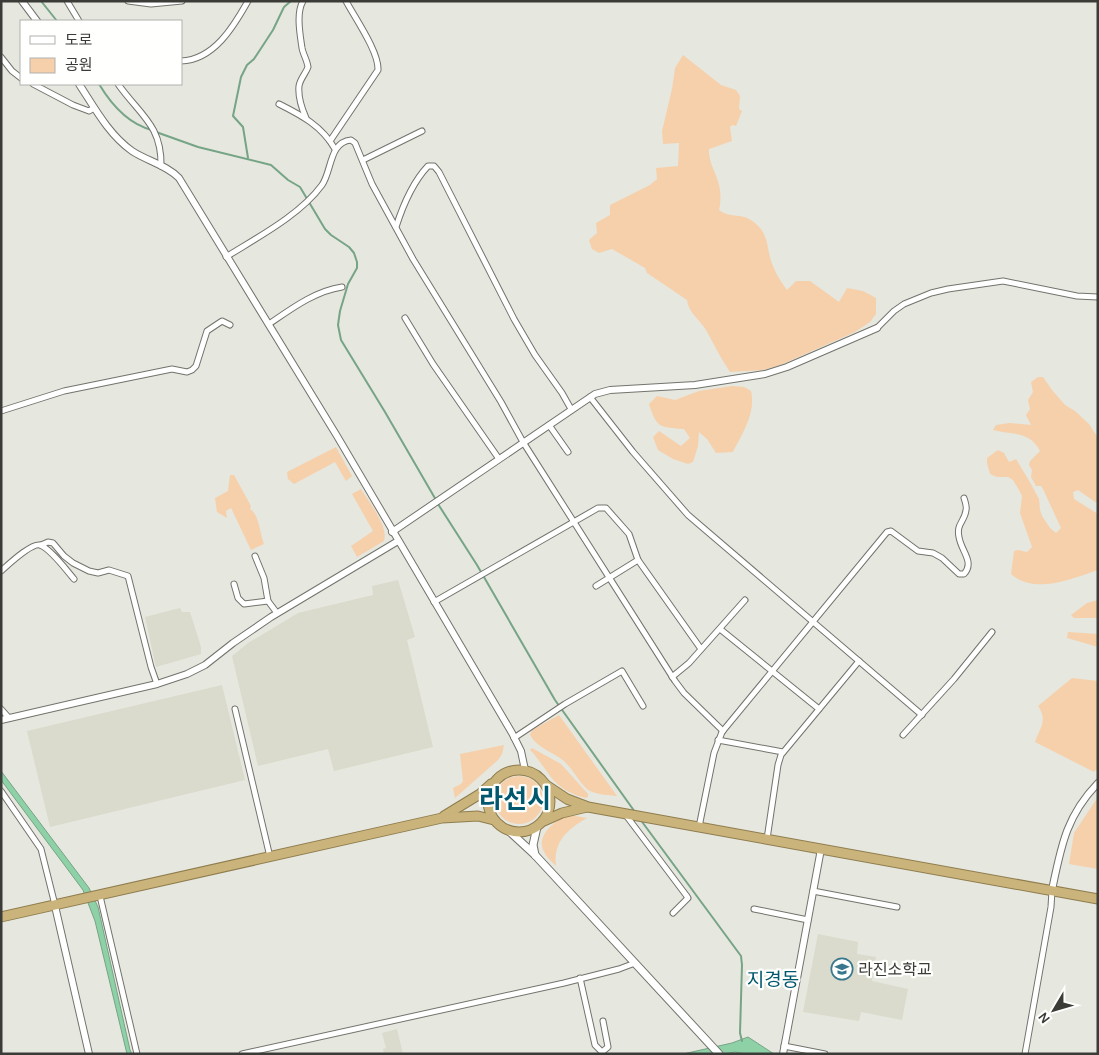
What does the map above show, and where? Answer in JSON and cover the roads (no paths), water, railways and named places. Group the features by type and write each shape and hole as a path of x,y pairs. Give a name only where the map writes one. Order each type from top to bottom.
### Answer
{"highway":[{"path":"442,818 480,794 500,776 508,772 525,770 541,778 550,794 549,812 541,824"},
{"path":"494,782 489,791 487,801 489,812 501,827 509,831 528,832 562,813 588,807"},
{"path":"546,785 577,804 588,807 1098,899"},
{"path":"1,917 442,818 478,816 494,820"}],"main road":[{"path":"535,855 533,845 541,824"},
{"path":"509,831 535,855 719,1054"}],"street":[{"path":"22,1 36,20"},
{"path":"67,1 78,20"},
{"path":"128,1 151,4 182,1"},
{"path":"182,61 189,61 199,57 215,46 234,25 248,1"},
{"path":"303,1 299,9 302,50 308,67 299,84 299,94 302,110 306,118"},
{"path":"330,141 378,70 375,54 346,1"},
{"path":"1,57 12,71 20,77"},
{"path":"35,85 73,105 89,111 94,108"},
{"path":"80,85 111,131 130,150 173,172 179,178 340,441 514,738 521,750 525,770"},
{"path":"119,85 153,127 161,154 161,166"},
{"path":"278,104 306,118 330,141 335,149"},
{"path":"363,160 422,131"},
{"path":"226,257 286,218 308,201 328,176 335,149 344,140 351,140 355,143 372,184 413,259 501,402 523,442 672,677 684,693 723,731"},
{"path":"396,227 408,197 421,174 428,166 434,166 440,172 514,319 535,355 572,409"},
{"path":"392,532 590,397 610,390 683,387 765,374 788,367 877,328 894,311 915,298 948,289 1003,282 1077,296 1098,297"},
{"path":"269,324 312,298 332,288 342,286"},
{"path":"406,318 433,364 499,459"},
{"path":"1,411 95,384 172,369 187,372 196,366 207,330 222,321 230,325"},
{"path":"590,397 633,452 688,516 922,715"},
{"path":"548,425 568,452"},
{"path":"699,827 718,740 723,731 887,532 891,532 918,551 942,558 959,574 964,574 969,569 969,562 959,537 958,527 966,510 964,498"},
{"path":"434,602 598,508 606,508 629,534 638,560 702,649"},
{"path":"1,571 35,545 48,542 53,543 73,564 98,573 108,570 128,576 157,684"},
{"path":"1,720 157,684 187,674 205,665 233,642 277,613 398,542"},
{"path":"41,545 74,579"},
{"path":"254,556 264,578 268,601 277,613"},
{"path":"596,586 638,560"},
{"path":"234,584 238,598 244,604 268,601"},
{"path":"672,677 689,663 745,600"},
{"path":"720,629 819,709"},
{"path":"903,735 992,632"},
{"path":"767,839 778,765 783,752 860,661"},
{"path":"514,738 565,704 622,671 643,706"},
{"path":"1,709 9,718"},
{"path":"235,709 270,857"},
{"path":"718,740 783,752"},
{"path":"1025,1054 1052,907 1052,890 1060,856 1069,825 1081,803 1098,783"},
{"path":"1,791 41,848 89,1054"},
{"path":"628,814 688,898 673,913"},
{"path":"783,1054 821,850"},
{"path":"813,890 897,907"},
{"path":"98,896 137,1054"},
{"path":"754,909 808,920"},
{"path":"242,1054 555,985 619,969 635,963"},
{"path":"580,978 595,1045 602,1052 608,1047 603,1021"},
{"path":"784,1046 826,1054"}],"waterway":[{"path":"41,1 56,20"},
{"path":"248,158 243,127 233,116 241,77 247,65 254,59 273,30 284,7 291,1"},
{"path":"100,85 121,112 135,123 152,130"},
{"path":"156,132 198,147 271,165 288,180 300,187 325,229 354,253 357,268 348,284 340,311 338,325 341,340 436,500"},
{"path":"438,504 477,565 555,700 635,812"},
{"path":"640,819 741,956 740,1033 742,1041"}],"place":[{"name":"라진소학교","path":"842,969"}],"district":[{"name":"라선시","path":"515,799"},
{"name":"지경동","path":"773,979"}]}
